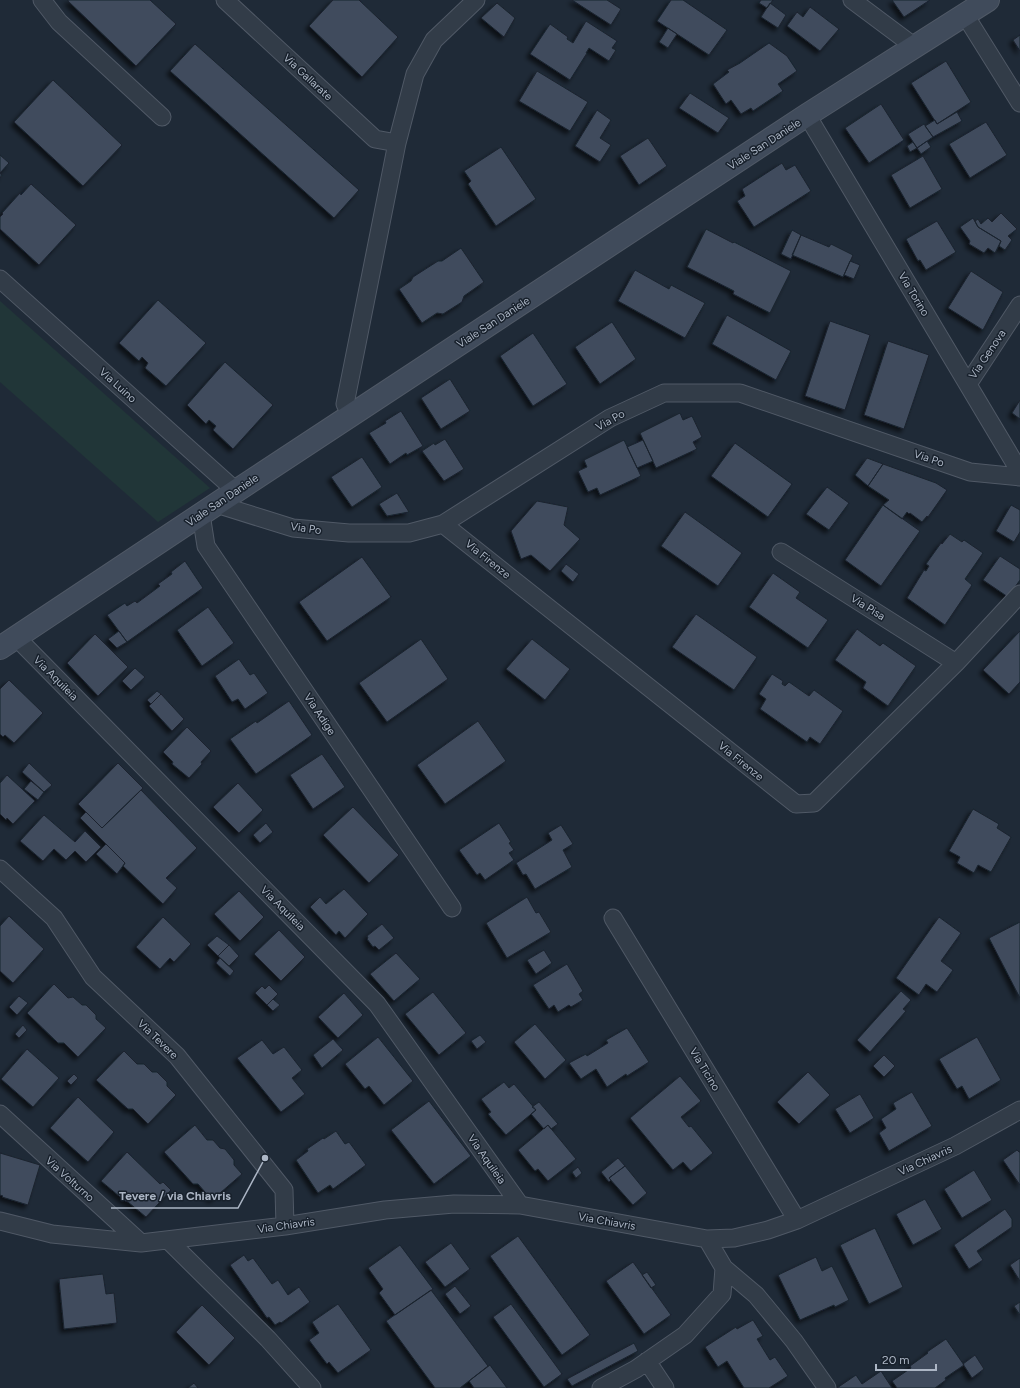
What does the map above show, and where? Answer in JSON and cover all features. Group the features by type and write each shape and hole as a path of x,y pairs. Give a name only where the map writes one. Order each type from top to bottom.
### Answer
{"street":[{"path":"42,0 59,22 162,117"},
{"name":"Via Gallarate","path":"225,0 375,139 397,144"},
{"path":"351,415 345,404 397,144 415,74 434,40 476,0"},
{"path":"852,0 915,47"},
{"name":"Viale San Daniele","path":"8,643 236,490 807,115 988,0"},
{"path":"965,15 1020,103"},
{"name":"Via Torino","path":"807,115 1020,472"},
{"name":"Via Luino","path":"0,279 236,490"},
{"name":"Via Genova","path":"968,384 1020,305"},
{"name":"Via Po","path":"208,509 293,528 349,533 409,533 443,524 610,418 664,393 740,393 970,472 1020,477"},
{"name":"Via Adige","path":"208,509 206,546 452,908"},
{"name":"Via Firenze","path":"443,524 796,804 814,803 956,663 1020,594"},
{"name":"Via Pisa","path":"781,552 956,663"},
{"name":"Via Aquileia","path":"8,643 377,1004 520,1205"},
{"name":"Via Tevere","path":"0,869 54,918 93,977 177,1056 187,1068 284,1190 286,1226"},
{"name":"Via Ticino","path":"613,918 797,1220"},
{"name":"Via Chiavris","path":"0,1220 52,1234 141,1243 286,1226 385,1210 454,1204 520,1205 707,1239 734,1238 768,1230 797,1220 955,1146 1020,1110"},
{"name":"Via Volturno","path":"0,1114 141,1243"},
{"path":"707,1239 724,1268 756,1295 794,1341 827,1388"},
{"path":"168,1240 268,1339 312,1388"},
{"path":"601,1388 647,1361 685,1335 722,1294 724,1268"},
{"path":"647,1361 665,1388"}],"green space":[{"path":"0,301 210,488 158,522 0,382"}],"building":[{"path":"68,0 150,0 176,24 136,66"},
{"path":"333,0 359,0 398,37 362,77 309,26"},
{"path":"572,0 607,0 621,9 611,25"},
{"path":"671,0 683,0 727,30 709,55 657,21"},
{"path":"761,0 773,0 767,8 759,3"},
{"path":"892,0 930,0 904,17"},
{"path":"497,3 515,18 504,37 481,18"},
{"path":"770,3 786,15 778,28 761,17"},
{"path":"810,7 839,29 820,51 787,26 797,12 803,17"},
{"path":"586,21 617,41 612,48 616,50 609,61 589,48 570,80 530,54 550,24 568,37 567,39 573,43"},
{"path":"668,28 677,34 668,48 659,42"},
{"path":"1020,35 1020,51 1013,40"},
{"path":"769,43 787,56 797,71 778,84 783,91 753,111 751,108 741,114 731,100 726,104 713,84 729,72 727,70"},
{"path":"195,44 359,190 334,218 170,71"},
{"path":"946,61 971,102 937,124 911,83"},
{"path":"537,71 588,102 570,131 519,101"},
{"path":"53,80 122,145 83,186 14,122"},
{"path":"690,93 729,118 718,133 679,108"},
{"path":"881,104 904,140 869,163 845,128"},
{"path":"597,110 611,120 600,138 611,145 600,162 575,146"},
{"path":"957,112 962,121 933,137 925,126 935,120 937,124"},
{"path":"986,122 1007,155 970,178 949,144"},
{"path":"924,124 933,137 917,148 908,134"},
{"path":"648,138 667,166 639,185 620,156"},
{"path":"927,141 931,147 921,154 917,148"},
{"path":"913,142 917,148 910,152 907,146"},
{"path":"501,147 536,199 496,226 468,184 471,181 464,171"},
{"path":"0,155 9,163 0,173"},
{"path":"923,156 942,189 910,208 891,175"},
{"path":"782,163 786,170 795,165 811,191 754,227 737,201 745,196 742,189"},
{"path":"31,184 76,225 39,265 0,229 0,217 3,214 2,213 20,193 21,195"},
{"path":"1001,213 1017,229 1008,236 1012,240 1005,250 999,246 1001,241 978,227 975,221 978,219 981,224 988,218 992,222"},
{"path":"973,218 978,227 1001,241 995,253 988,248 984,253 969,244 970,241 960,227"},
{"path":"937,221 956,252 926,270 920,260 918,261 906,239"},
{"path":"706,229 791,271 770,313 733,294 734,291 687,267"},
{"path":"792,230 801,235 791,259 781,254"},
{"path":"801,235 829,247 831,244 853,255 843,277 792,255"},
{"path":"461,248 484,282 464,296 462,302 443,314 437,313 422,323 399,289 411,281 413,277 438,261 442,261"},
{"path":"850,261 860,265 854,279 844,275"},
{"path":"635,270 669,289 671,285 705,303 685,338 618,301"},
{"path":"971,271 1003,292 983,330 948,308"},
{"path":"158,300 206,343 166,386 145,368 148,363 142,357 139,361 119,343"},
{"path":"727,315 791,351 776,380 712,344"},
{"path":"830,321 870,335 845,410 805,396"},
{"path":"612,322 636,359 600,384 575,347"},
{"path":"533,333 567,384 533,406 500,356"},
{"path":"888,341 929,355 904,429 864,415"},
{"path":"225,362 273,405 233,449 213,430 216,426 209,420 206,424 187,405"},
{"path":"450,379 470,411 441,429 421,398"},
{"path":"1020,400 1020,419 1012,413"},
{"path":"401,411 423,446 407,455 406,453 390,464 369,433 386,423 385,421"},
{"path":"680,413 683,420 692,416 702,437 693,442 697,449 656,468 640,433"},
{"path":"445,439 464,469 444,481 422,451 434,443 435,445"},
{"path":"624,440 641,476 600,495 597,488 588,492 578,471 587,467 584,460"},
{"path":"643,440 653,461 637,468 627,447"},
{"path":"735,443 792,484 768,517 711,476"},
{"path":"362,457 382,487 352,507 331,477"},
{"path":"867,458 883,464 868,486 855,475"},
{"path":"883,464 936,483 947,490 928,517 927,516 922,522 907,512 902,519 883,505 889,500 868,486"},
{"path":"827,487 849,503 829,530 806,514"},
{"path":"397,493 409,512 387,516 379,504"},
{"path":"537,501 568,507 564,525 580,539 550,571 531,555 521,559 511,531"},
{"path":"883,505 920,531 881,586 845,560"},
{"path":"1011,505 1020,510 1020,532 1014,542 996,531"},
{"path":"685,512 742,553 718,586 661,546"},
{"path":"950,534 962,542 964,540 983,553 965,579 972,585 945,625 907,598 924,570 926,571 929,566 926,564 941,543 942,544"},
{"path":"1000,556 1020,569 1020,580 1008,597 983,580"},
{"path":"362,557 391,597 327,641 299,602"},
{"path":"185,561 203,588 127,642 107,615 125,603 127,606 135,601 137,603 160,586 158,584 172,574 171,572"},
{"path":"566,564 579,574 573,582 561,571"},
{"path":"773,573 800,592 796,598 828,620 808,648 749,607"},
{"path":"208,607 234,643 202,666 177,630"},
{"path":"696,614 757,657 734,690 672,647"},
{"path":"857,629 880,646 883,643 916,666 888,706 863,688 866,682 835,660"},
{"path":"119,631 127,642 117,648 108,639"},
{"path":"1020,631 1020,682 1009,694 983,670"},
{"path":"95,634 128,667 98,696 67,663"},
{"path":"421,639 448,679 387,722 359,683"},
{"path":"532,639 570,669 545,700 506,669"},
{"path":"239,659 250,675 254,673 268,693 245,709 238,699 232,702 215,676"},
{"path":"135,668 145,677 131,690 122,681"},
{"path":"772,674 783,681 782,684 785,686 789,682 809,696 814,690 843,711 820,744 810,737 807,742 760,709 766,699 759,694"},
{"path":"9,680 43,713 14,743 5,735 3,737 0,734 0,689"},
{"path":"157,691 161,694 151,704 147,700"},
{"path":"161,694 184,719 172,731 149,706"},
{"path":"289,701 312,735 256,774 230,739"},
{"path":"478,721 506,761 445,804 417,765"},
{"path":"187,727 211,751 201,762 202,764 189,778 172,764 173,762 163,752"},
{"path":"322,754 345,787 313,809 290,775"},
{"path":"29,763 52,785 44,792 22,772"},
{"path":"118,763 143,788 102,828 78,804"},
{"path":"7,775 35,801 13,824 0,814 0,783"},
{"path":"31,781 44,792 38,800 24,789"},
{"path":"238,783 263,810 239,833 213,807"},
{"path":"141,790 197,848 166,878 177,888 163,904 123,866 125,863 80,818 86,812 102,828"},
{"path":"353,807 399,855 369,883 323,835"},
{"path":"973,809 999,824 997,828 1011,837 991,872 978,865 974,873 957,863 960,857 949,851"},
{"path":"44,815 75,842 85,831 101,847 86,862 75,851 66,860 54,849 43,861 20,841"},
{"path":"266,823 273,832 260,843 253,835"},
{"path":"499,823 511,842 509,843 514,850 509,853 514,860 485,880 480,873 477,875 459,850"},
{"path":"561,825 573,844 563,850 572,867 535,889 526,874 523,875 516,863 552,840 548,833"},
{"path":"106,844 125,863 117,874 96,854"},
{"path":"344,889 368,914 345,938 339,931 336,935 310,907 320,897 326,904"},
{"path":"239,891 264,917 240,941 214,914"},
{"path":"527,897 536,913 539,912 551,932 507,958 486,923"},
{"path":"9,916 44,949 13,983 0,971 0,926"},
{"path":"163,917 191,944 174,962 170,958 160,969 136,947"},
{"path":"939,917 961,933 941,961 953,970 937,992 926,984 919,995 896,978"},
{"path":"1020,922 1020,998 989,938"},
{"path":"382,924 394,938 379,950 375,946 373,947 367,939 367,936"},
{"path":"279,930 305,957 281,981 254,954"},
{"path":"217,936 229,945 218,956 207,945"},
{"path":"229,945 239,956 229,966 218,956"},
{"path":"544,950 552,963 536,974 527,960"},
{"path":"396,953 420,979 394,1001 370,974"},
{"path":"220,958 234,971 230,976 216,963"},
{"path":"567,964 583,991 579,994 583,1000 571,1007 569,1005 558,1012 554,1005 549,1009 533,985"},
{"path":"54,984 68,998 73,997 82,1005 86,1005 96,1015 96,1019 106,1028 78,1057 64,1043 58,1043 27,1013"},
{"path":"269,985 278,994 267,1005 255,993 262,986 265,989"},
{"path":"901,991 911,1000 903,1009 906,1011 870,1052 857,1040"},
{"path":"433,992 466,1033 439,1055 405,1014"},
{"path":"344,993 363,1015 338,1038 318,1017"},
{"path":"19,996 28,1003 17,1015 9,1007"},
{"path":"273,999 280,1005 273,1011 267,1005"},
{"path":"535,1024 566,1060 545,1079 514,1042"},
{"path":"23,1025 27,1030 19,1038 15,1034"},
{"path":"627,1028 649,1062 627,1076 626,1074 607,1087 596,1069 581,1079 569,1063 586,1054 587,1056 608,1043 606,1040"},
{"path":"480,1035 486,1042 477,1049 471,1041"},
{"path":"378,1037 413,1081 384,1105 369,1086 365,1089 345,1064"},
{"path":"977,1037 1001,1080 969,1099 962,1086 957,1089 939,1059"},
{"path":"333,1039 343,1050 322,1068 313,1055"},
{"path":"262,1040 273,1054 284,1047 302,1070 292,1078 305,1094 281,1112 237,1058"},
{"path":"27,1049 59,1078 33,1107 1,1079"},
{"path":"124,1051 137,1064 144,1064 152,1072 157,1072 167,1082 167,1086 176,1095 148,1124 133,1109 128,1109 96,1080"},
{"path":"884,1055 895,1066 884,1077 873,1066"},
{"path":"808,1072 830,1095 799,1124 777,1102"},
{"path":"74,1074 78,1078 71,1085 67,1081"},
{"path":"680,1076 701,1101 681,1117 689,1127 691,1126 713,1153 691,1171 683,1162 673,1170 630,1118"},
{"path":"504,1082 509,1088 514,1084 536,1110 506,1135 488,1114 491,1112 481,1099"},
{"path":"912,1092 932,1126 889,1151 879,1133 886,1128 881,1119 896,1109 893,1103"},
{"path":"860,1094 874,1118 850,1133 835,1109"},
{"path":"78,1097 114,1132 88,1162 50,1128"},
{"path":"429,1101 471,1156 434,1184 391,1130"},
{"path":"539,1102 558,1124 551,1129 548,1125 544,1129 531,1114 536,1110 532,1107"},
{"path":"195,1125 207,1140 213,1140 220,1148 225,1149 234,1160 234,1165 242,1174 212,1200 198,1184 193,1184 164,1152"},
{"path":"548,1125 576,1159 548,1181 538,1169 535,1171 518,1150"},
{"path":"336,1131 345,1144 349,1142 366,1165 333,1189 330,1185 318,1193 296,1160 308,1151 307,1149"},
{"path":"1017,1150 1020,1152 1020,1185 1003,1160"},
{"path":"127,1152 160,1184 163,1182 171,1190 146,1217 101,1181"},
{"path":"0,1153 40,1165 28,1205 2,1197 3,1196 0,1195"},
{"path":"618,1158 625,1166 609,1178 611,1180 609,1182 601,1172"},
{"path":"625,1166 647,1193 633,1205 609,1178"},
{"path":"578,1167 582,1173 576,1178 572,1172"},
{"path":"974,1170 992,1200 962,1218 944,1189"},
{"path":"925,1199 942,1229 913,1245 896,1214"},
{"path":"1005,1209 1012,1219 1012,1227 977,1251 983,1260 969,1269 954,1245"},
{"path":"875,1228 903,1287 869,1304 840,1245"},
{"path":"518,1236 590,1335 562,1355 490,1256"},
{"path":"451,1243 470,1269 445,1287 425,1262"},
{"path":"400,1245 433,1289 395,1315 379,1293 383,1289 368,1268"},
{"path":"244,1255 248,1261 253,1258 272,1284 278,1280 288,1295 299,1287 310,1302 281,1323 280,1322 275,1325 269,1317 267,1318 230,1265"},
{"path":"816,1257 822,1271 832,1266 849,1300 800,1320 778,1275"},
{"path":"1020,1258 1020,1281 1010,1265"},
{"path":"633,1262 671,1315 644,1334 606,1281"},
{"path":"647,1272 656,1285 651,1288 642,1275"},
{"path":"103,1274 106,1294 114,1293 117,1323 64,1329 59,1279"},
{"path":"455,1286 471,1306 460,1314 445,1294"},
{"path":"431,1290 488,1366 460,1388 435,1388 386,1321"},
{"path":"1020,1302 1020,1315 1014,1306"},
{"path":"338,1304 371,1350 338,1373 329,1362 327,1364 309,1340 319,1333 312,1322"},
{"path":"511,1304 562,1374 544,1387 493,1317"},
{"path":"202,1305 235,1338 209,1365 176,1332"},
{"path":"753,1320 763,1336 757,1339 770,1360 775,1357 788,1376 769,1388 744,1388 727,1361 718,1367 705,1347 736,1327 737,1329"},
{"path":"946,1339 964,1365 945,1378 946,1380 935,1388 897,1388 892,1381 911,1368 910,1366 928,1353 927,1352"},
{"path":"634,1343 638,1351 572,1386 567,1379"},
{"path":"975,1355 984,1369 972,1378 963,1364"},
{"path":"490,1365 507,1388 474,1388 469,1381"},
{"path":"881,1371 892,1388 837,1388 856,1375 862,1384"},
{"path":"194,1383 198,1388 188,1388"}],"place":[{"name":"Tevere / via Chiavris","path":"265,1158"}]}
